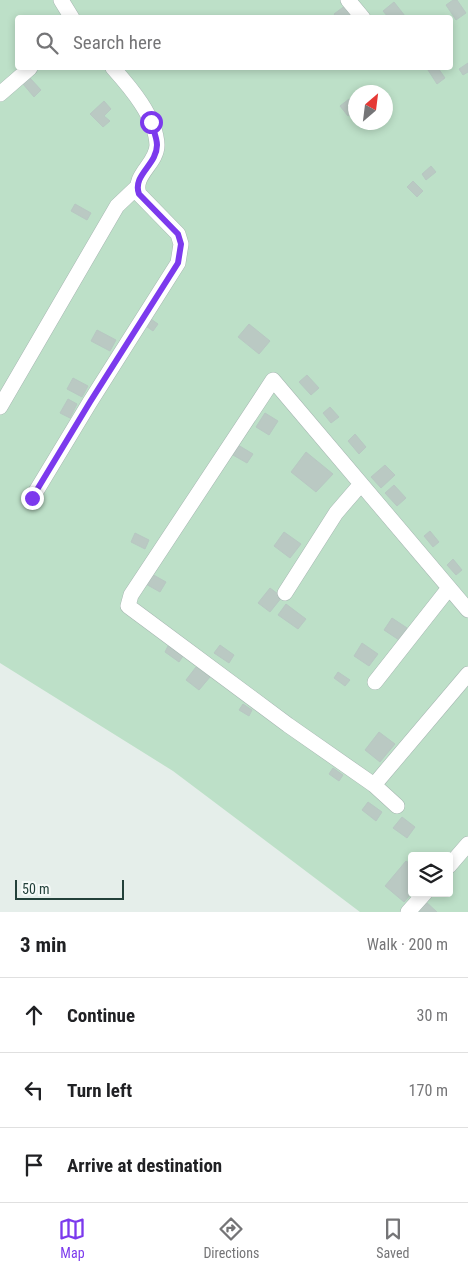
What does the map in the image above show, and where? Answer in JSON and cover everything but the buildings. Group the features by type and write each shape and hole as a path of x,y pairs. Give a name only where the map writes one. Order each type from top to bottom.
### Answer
{"street":[{"path":"62,0 70,15"},
{"path":"348,0 360,15"},
{"path":"0,94 28,70"},
{"path":"32,498 178,263 181,244 178,234 139,194 137,187 138,180 152,161 157,146 151,122 135,93 115,70"},
{"path":"0,407 117,206 137,187"},
{"path":"398,806 374,785 288,725 128,606 131,595 273,380 468,610"},
{"path":"285,593 336,513 361,484"},
{"path":"375,682 449,588"},
{"path":"374,785 468,674"},
{"path":"453,861 468,844"},
{"path":"408,912 421,897"}],"green space":[{"path":"0,0 468,0 468,912 360,912 173,771 0,663"}],"route":[{"path":"32,498 178,263 181,244 178,234 139,194 137,187 138,180 152,161 157,146 151,122"}]}
